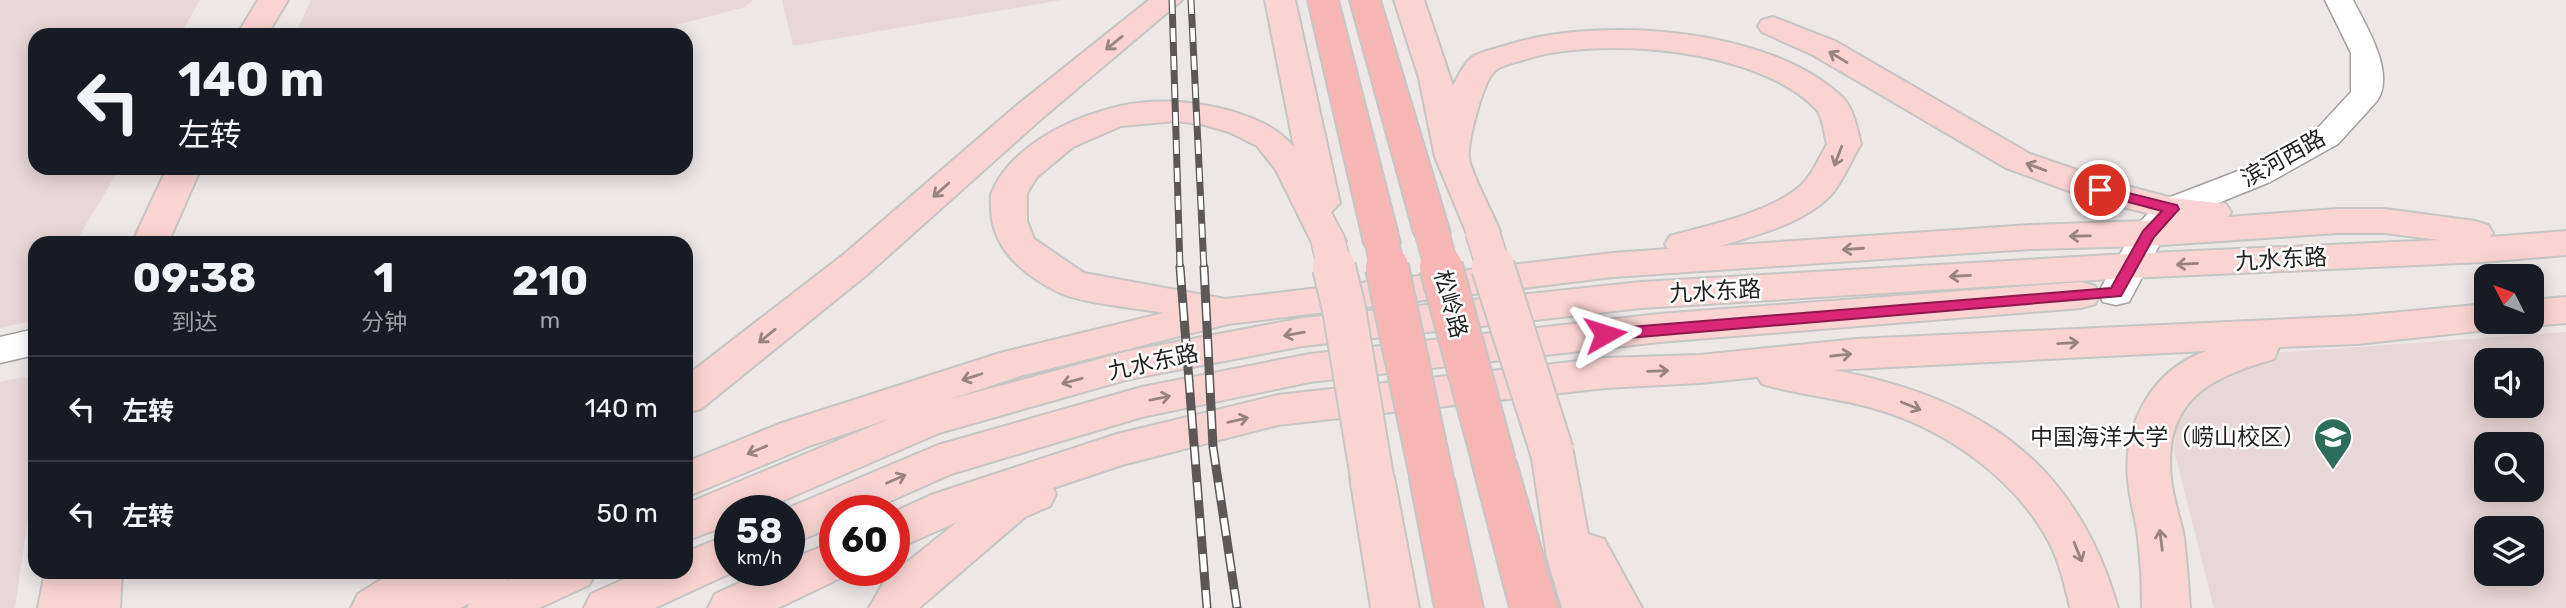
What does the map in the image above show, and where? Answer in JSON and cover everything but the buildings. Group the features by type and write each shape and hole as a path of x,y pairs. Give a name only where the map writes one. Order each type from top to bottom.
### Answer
{"highway":[{"path":"1323,0 1382,243 1459,608"},
{"name":"松岭路","path":"1365,0 1432,233 1534,608"}],"main road":[{"path":"243,28 260,0"},
{"path":"256,28 274,0"},
{"path":"693,392 856,264 1028,113 1167,0"},
{"path":"1280,0 1317,168 1328,241 1344,309 1395,608"},
{"path":"1409,0 1435,78 1452,157 1482,231 1552,452 1562,496 1570,558 1586,608"},
{"path":"1452,157 1466,91 1483,64 1514,39 1534,29 1581,16 1643,14 1713,26 1778,52 1802,66 1838,106 1845,131 1842,152 1819,188 1798,203 1743,227 1613,264"},
{"path":"1747,17 1824,48 2018,161 2100,190 2160,221"},
{"path":"1228,311 1074,284 1018,245 1009,221 1009,193 1024,170 1061,140 1115,117 1175,111 1204,114 1241,125 1269,139 1292,168 1328,241"},
{"path":"135,236 162,175"},
{"path":"153,236 181,175"},
{"path":"693,478 794,435 1014,363 1228,311 1613,264 2030,237 2160,221 2385,220 2560,252"},
{"name":"九水东路","path":"693,520 926,421 1129,365 1304,332 1642,295 2122,280 2560,252"},
{"name":"九水东路","path":"805,520 937,461 1142,402 1310,369 1659,328 2122,280"},
{"path":"2544,312 2566,310"},
{"path":"910,524 947,507 1116,450 1278,410 1605,373 1700,369 1857,353 2357,330 2474,318"},
{"path":"2166,608 2161,538 2148,470 2152,431 2165,401 2189,375 2226,355 2357,330"},
{"path":"1700,369 1760,372 1837,386 1904,403 1949,422 1992,449 2026,477 2052,507 2075,544 2088,579 2094,608"},
{"path":"893,608 902,594 1009,505 1159,439"},
{"path":"1562,496 1618,608"},
{"path":"693,570 714,560"},
{"path":"732,608 819,567"},
{"path":"62,608 67,579"},
{"path":"96,608 98,579"},
{"path":"375,608 419,579"},
{"path":"415,608 474,579"},
{"path":"491,608 557,579"},
{"path":"608,608 672,579"}],"street":[{"name":"滨河西路","path":"2160,221 2258,175 2327,137 2365,94 2366,53 2339,0"},
{"path":"2122,280 2160,221"},
{"path":"0,350 28,344"}],"shaded area":[{"path":"0,0 200,0 184,28 28,28 28,175 116,175 79,236 28,236 28,322 0,328"},
{"path":"311,0 753,0 745,7 676,25 678,28 298,28"},
{"path":"782,0 1061,0 793,46"},
{"name":"中国海洋大学（崂山校区）","path":"2566,332 2566,608 2214,608 2174,451 2177,423 2200,382 2271,353"},
{"path":"24,377 28,379 28,518 15,608 0,608 0,382"}],"railway":[{"path":"1172,0 1180,269"},
{"path":"1191,0 1204,269"},
{"path":"1180,267 1207,608"},
{"path":"1204,267 1213,447 1237,608"}],"place":[{"name":"中国海洋大学（崂山校区）","path":"2333,471"}],"route":[{"path":"1605,334 2116,293 2148,234 2172,209 2100,190"}]}
